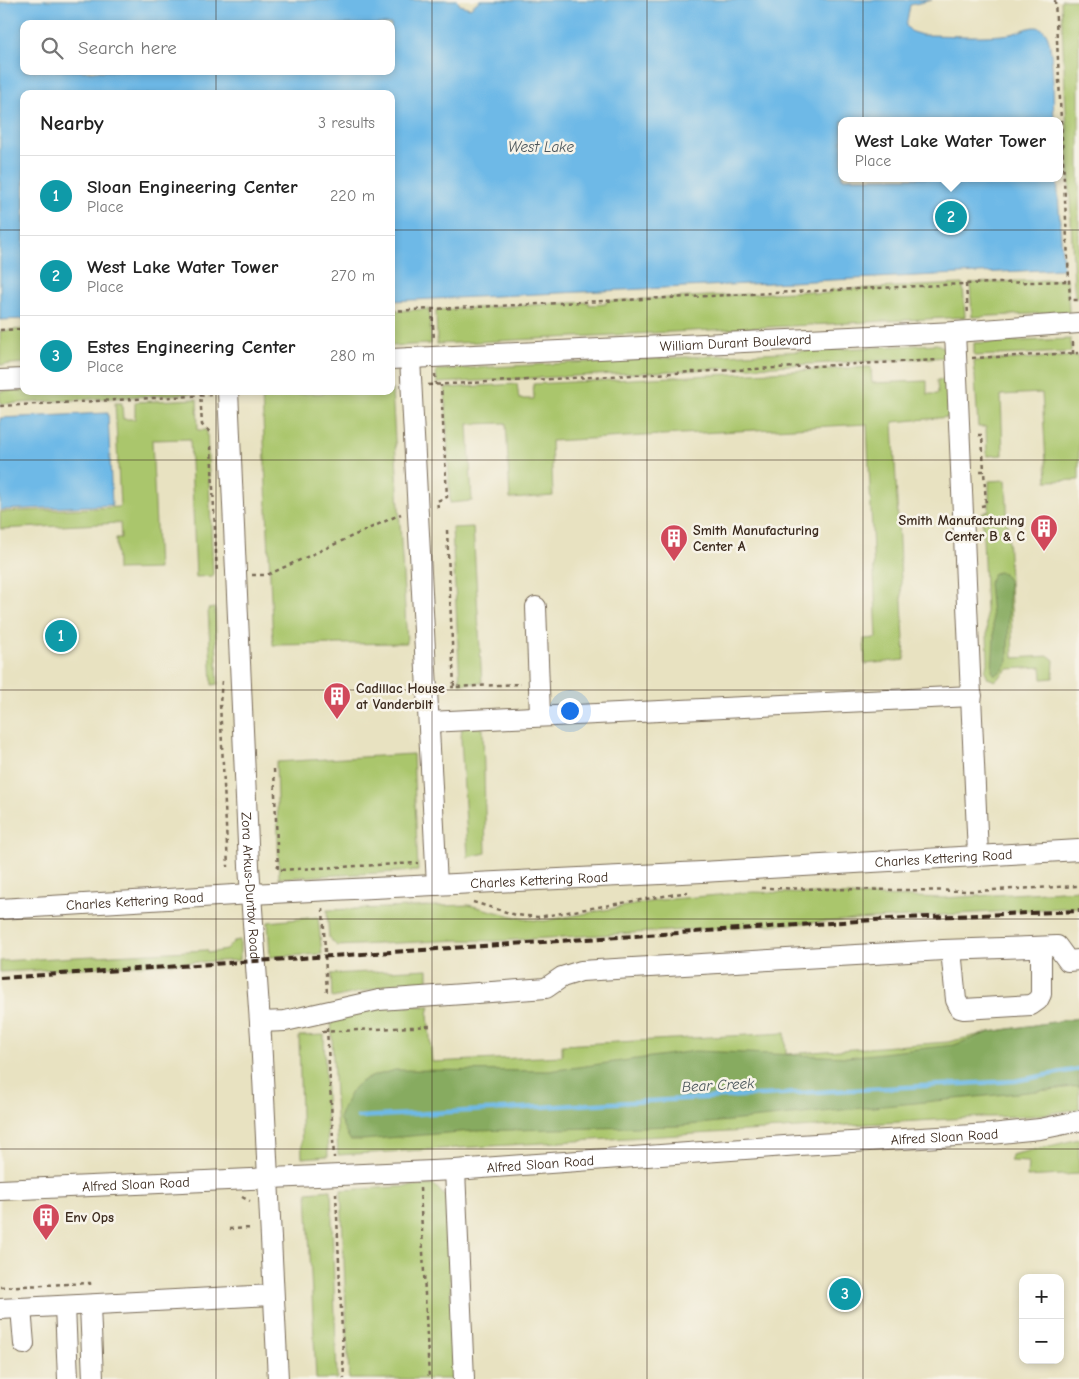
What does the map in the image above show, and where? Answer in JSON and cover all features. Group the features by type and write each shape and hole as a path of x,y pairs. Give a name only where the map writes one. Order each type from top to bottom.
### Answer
{"lane":[{"name":"William Durant Boulevard","path":"400,359 955,332 1079,323"},
{"path":"955,332 978,855"},
{"path":"400,359 411,386 437,885"},
{"path":"0,380 20,379"},
{"name":"Zora Arkus-Duntov Road","path":"228,395 250,894 260,1022 278,1379"},
{"path":"536,607 540,715"},
{"path":"429,722 540,715 972,696"},
{"name":"Charles Kettering Road","path":"0,910 250,894 1079,850"},
{"path":"260,1022 327,1022 379,1000 546,988 562,977 581,971 951,950 1057,946 1068,961 1079,960"},
{"path":"951,950 956,1000 960,1008 964,1009 1031,1005 1038,1000 1041,994 1041,947"},
{"name":"Alfred Sloan Road","path":"0,1190 455,1170 808,1144 991,1134 1040,1129 1079,1121"},
{"path":"455,1170 464,1379"},
{"path":"0,1309 273,1296"},
{"path":"90,1304 93,1379"},
{"path":"65,1306 68,1379"},
{"path":"21,1308 24,1344"}],"path":[{"path":"1054,0 1060,117"},
{"path":"1063,169 1070,300 1079,300"},
{"path":"395,311 963,284 1069,281"},
{"path":"432,309 434,343"},
{"path":"0,330 20,329"},
{"path":"411,386 1079,353"},
{"path":"435,370 436,385"},
{"path":"438,508 437,501 447,498 441,385"},
{"path":"0,406 209,395"},
{"path":"200,396 202,424 211,432 216,573"},
{"path":"251,574 267,575 401,514"},
{"path":"446,530 454,687"},
{"path":"439,687 523,684"},
{"path":"221,715 228,867"},
{"path":"274,769 278,870 418,863 417,858"},
{"path":"753,888 972,891 1079,886"},
{"path":"470,901 516,915 538,917 694,891"},
{"path":"323,907 334,1159"},
{"path":"327,1022 430,1026"},
{"path":"320,1032 327,1022"},
{"path":"420,1182 430,1379"},
{"path":"335,1185 344,1379"},
{"path":"229,1229 269,1227"},
{"path":"0,1287 90,1283 90,1304"}],"green space":[{"path":"1061,0 1079,0 1079,298 1075,298 1074,286"},
{"path":"1067,279 1069,312 972,317 970,283"},
{"path":"963,284 965,317 437,344 436,310 589,302 589,305 606,304 606,301 813,291 813,294 830,293 830,290"},
{"path":"429,309 431,344 395,346 395,311"},
{"path":"20,329 20,363 0,365 0,331"},
{"path":"1071,339 1071,352 974,356 974,343"},
{"path":"937,344 947,349 951,357 437,383 436,370"},
{"path":"1079,356 1079,480 1047,481 1042,393 1001,395 1003,455 987,456 986,427 978,427 974,361"},
{"path":"871,367 872,383 927,381 927,394 938,394 937,380 951,379 949,417 893,422 905,660 865,664 864,639 877,638 867,424 551,441 553,496 510,499 506,423 468,424 472,501 450,503 445,388 517,384 519,399 534,399 533,384"},
{"path":"20,390 20,395 166,395 0,404 0,391"},
{"path":"262,395 392,395 407,643 273,645"},
{"path":"197,399 198,430 207,430 213,576 196,577 190,439 152,440 158,569 117,570 116,538 121,538 120,523 0,529 0,512 120,507 115,403 122,403 123,419 135,419 135,402"},
{"path":"1006,480 1013,658 1049,656 1054,660 1053,678 1042,679 1041,667 1008,669 995,681 988,678 985,671 988,660 982,513 989,511 989,481"},
{"path":"473,527 482,683 460,684 452,528"},
{"path":"1003,573 1009,582 1008,661 1003,670 995,675 992,671 994,637 989,583 993,574"},
{"path":"215,608 218,684 212,685 208,609"},
{"path":"481,724 483,730 486,853 468,857 461,739 462,725"},
{"path":"413,754 418,871 279,878 276,762"},
{"path":"1079,890 1079,907 496,941 459,940 337,946 329,938 327,910 469,905 524,919 544,921 660,900 754,892 944,898"},
{"path":"318,917 322,954 270,957 268,922"},
{"path":"240,940 240,960 0,972 0,961 207,950 208,953 226,950 234,941"},
{"path":"428,969 428,984 378,988 332,998 331,974"},
{"path":"430,1006 428,1014 432,1062 562,1056 562,1045 785,1033 786,1054 948,1042 990,1032 1079,1018 1079,1109 1031,1116 984,1117 338,1155 331,1018 382,1007"},
{"path":"1079,1018 1079,1086 1058,1089 678,1126 472,1131 362,1140 350,1140 339,1118 348,1096 358,1084 371,1077 395,1070 549,1071 695,1051 847,1057 954,1045 990,1032"},
{"path":"324,1035 328,1156 302,1158 299,1036"},
{"path":"1079,1139 1079,1174 1027,1177 1028,1162 1010,1161 1011,1155"},
{"path":"434,1185 446,1197 455,1379 349,1379 341,1190"},
{"path":"331,1190 337,1379 316,1379 307,1192"}],"water":[{"name":"West Lake","path":"18,0 457,0 460,5 470,8 480,0 932,0 910,5 906,26 912,32 922,35 989,36 1011,34 1039,27 1043,29 1049,39 1053,75 1054,117 838,117 838,182 1057,182 1063,269 395,301 395,90 20,90 20,319 0,320 0,3"},
{"path":"108,413 112,505 0,510 0,418"}],"waterway":[{"name":"Bear Creek","path":"358,1117 1015,1081 1079,1069"}],"railway":[{"path":"0,978 904,918 1079,911"}],"place":[{"name":"West Lake Water Tower","path":"951,217"},
{"name":"Smith Manufacturing Center B & C","path":"1044,552"},
{"name":"Smith Manufacturing Center A","path":"674,562"},
{"name":"Sloan Engineering Center","path":"61,636"},
{"name":"Cadillac House at Vanderbilt","path":"337,720"},
{"name":"Env Ops","path":"46,1241"},
{"name":"Estes Engineering Center","path":"845,1294"}]}
